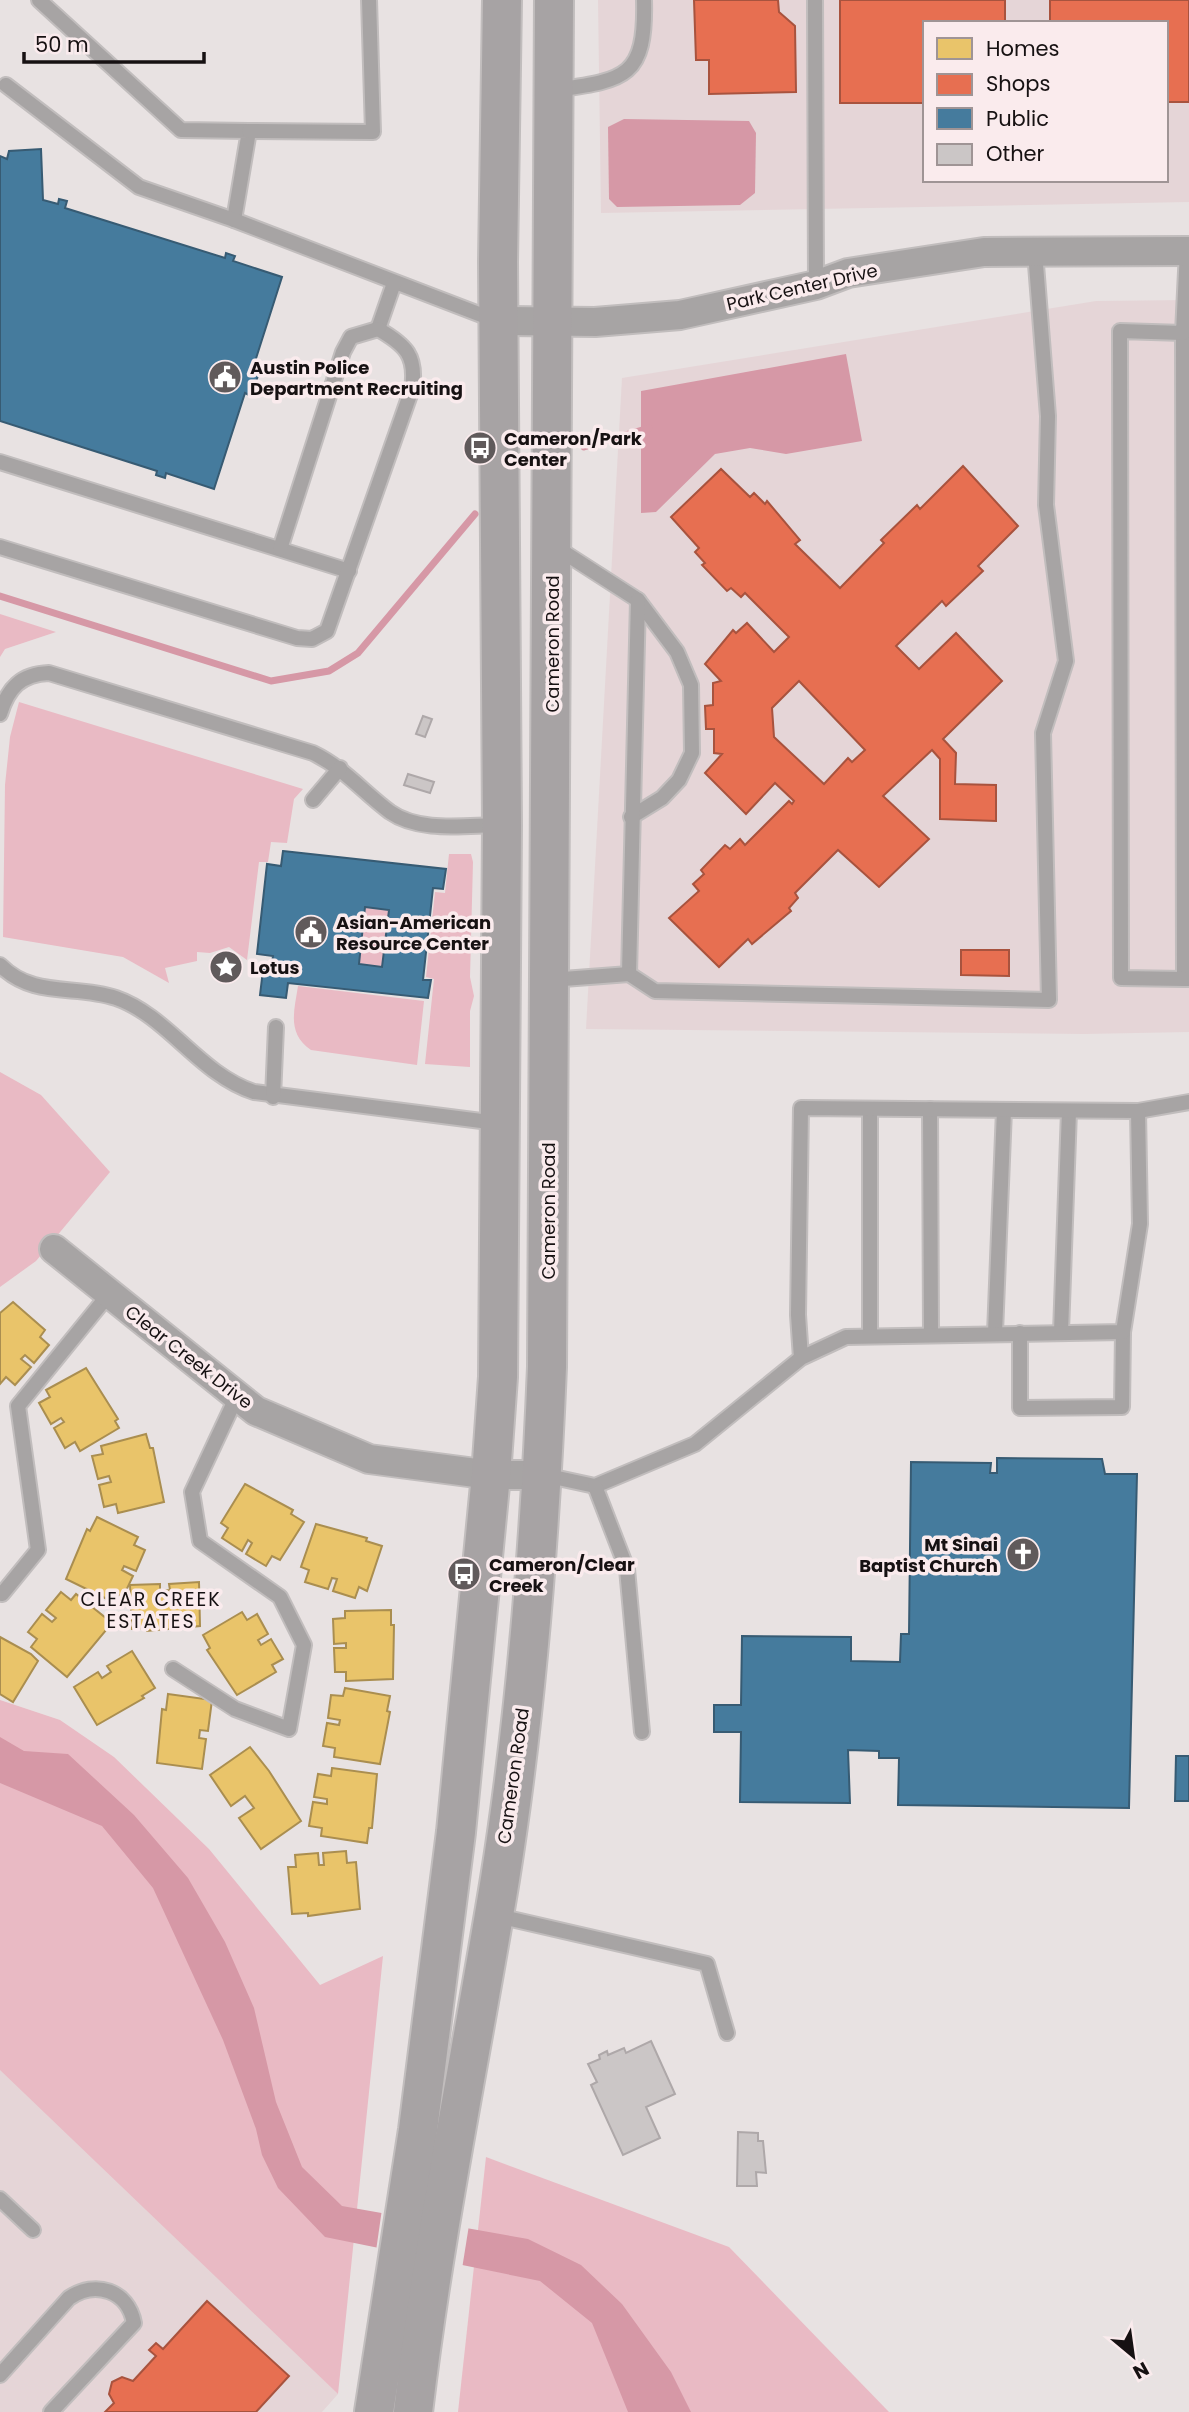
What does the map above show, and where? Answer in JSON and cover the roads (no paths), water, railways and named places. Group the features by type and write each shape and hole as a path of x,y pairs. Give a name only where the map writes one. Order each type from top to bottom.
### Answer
{"main road":[{"name":"Cameron Road","path":"374,2412 399,2372 436,2133 456,1832 498,1377 502,825 498,321 502,0"},
{"name":"Cameron Road","path":"436,2133 493,1915 522,1721 543,1475 547,1367 555,0"},
{"name":"Cameron Road","path":"399,2372 413,2412"}],"street":[{"name":"Park Center Drive","path":"498,321 554,323 680,316 816,285 848,273 985,252 1188,251"},
{"name":"Clear Creek Drive","path":"54,1249 256,1410 369,1459 491,1475 543,1475"}],"lane":[{"path":"39,0 181,130 373,132 369,0"},
{"path":"555,90 608,83 629,71 645,32 644,0"},
{"path":"815,0 816,285"},
{"path":"6,85 139,187 234,220 498,321"},
{"path":"234,220 249,131"},
{"path":"1186,333 1121,331 1121,978 1187,979 1188,251"},
{"path":"550,980 629,974 655,991 1049,1000 1043,733 1066,661 1046,505 1048,416 1035,252"},
{"path":"378,329 394,283"},
{"path":"0,547 297,638 312,639 327,631 412,389 414,371 409,354 395,339 378,329 351,337 343,352 280,550"},
{"path":"0,462 349,571"},
{"path":"552,545 638,600 685,668 691,685 692,752 679,780 662,798 631,817"},
{"path":"629,974 638,600"},
{"path":"0,714 14,685 24,677 49,673 296,746 340,768 391,812 414,823 502,825"},
{"path":"313,800 340,768"},
{"path":"0,965 21,983 117,999 142,1013 220,1077 237,1087 273,1097 501,1124"},
{"path":"273,1097 276,1027"},
{"path":"801,1358 798,1315 801,1108 1138,1111 1189,1101"},
{"path":"870,1109 870,1335"},
{"path":"930,1109 931,1334"},
{"path":"995,1333 1004,1110"},
{"path":"1061,1332 1069,1111"},
{"path":"1020,1333 1020,1408 1122,1407 1123,1332 1140,1224 1138,1111"},
{"path":"2,1594 38,1550 18,1406 109,1294"},
{"path":"543,1475 595,1486 695,1444 801,1358 846,1337 1123,1332"},
{"path":"173,1669 236,1709 289,1729 304,1645 279,1597 200,1542 192,1492 237,1395"},
{"path":"595,1486 627,1569 642,1732"},
{"path":"493,1915 707,1964 727,2033"},
{"path":"0,2199 33,2230"},
{"path":"0,2375 69,2298 81,2290 100,2287 112,2291 132,2312 134,2323 51,2412"}],"waterway":[{"path":"584,447 649,428"},
{"path":"0,596 271,681 329,671 358,653 475,514"}],"place":[{"name":"Austin Police Department Recruiting","path":"225,377"},
{"name":"Cameron/Park Center","path":"480,448"},
{"name":"Asian-American Resource Center","path":"311,932"},
{"name":"Lotus","path":"226,967"},
{"name":"Mt Sinai Baptist Church","path":"1023,1554"},
{"name":"Cameron/Clear Creek","path":"464,1574"}],"district":[{"name":"CLEAR CREEK ESTATES","path":"151,1610"}]}
